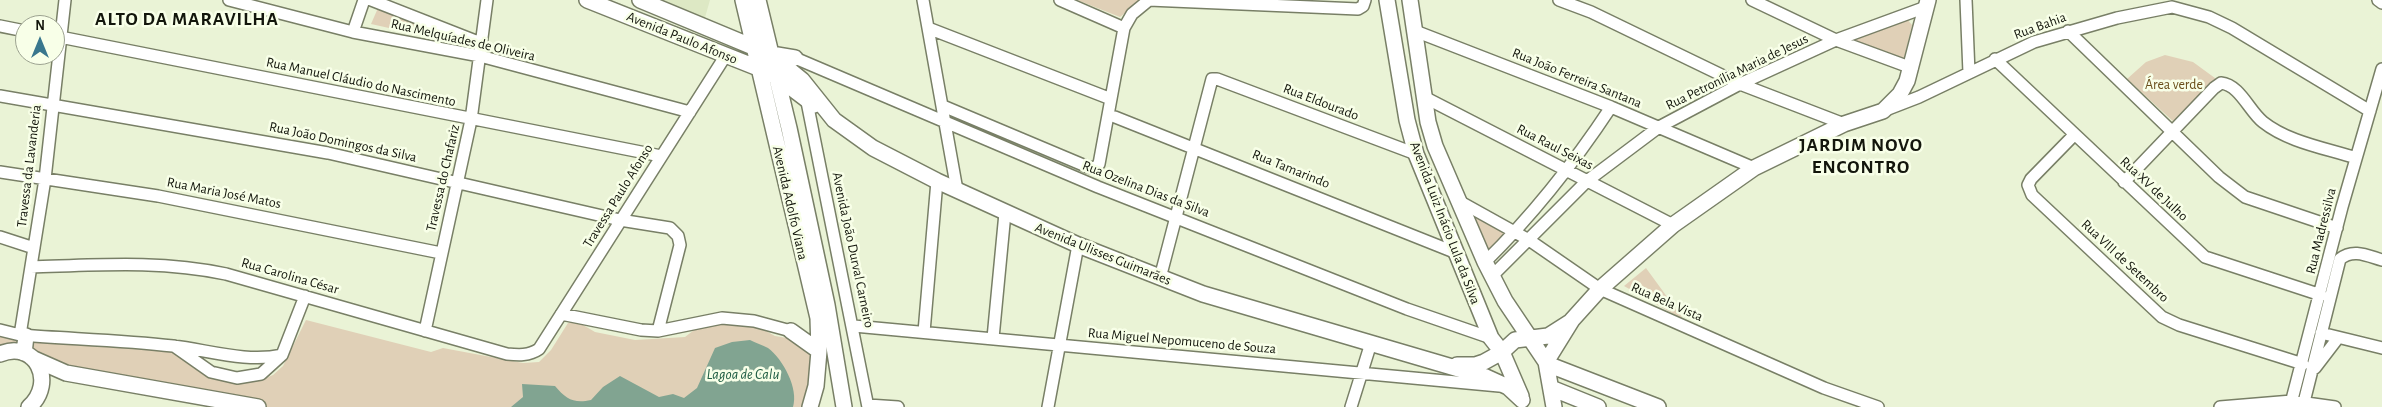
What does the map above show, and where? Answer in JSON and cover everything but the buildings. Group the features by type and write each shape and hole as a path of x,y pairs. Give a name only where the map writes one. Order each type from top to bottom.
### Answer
{"street":[{"name":"Travessa da Lavanderia","path":"62,15 65,0"},
{"name":"Rua Melquíades de Oliveira","path":"229,0 353,32 480,56 690,112"},
{"path":"353,32 364,0"},
{"path":"371,0 481,44"},
{"name":"Travessa do Chafariz","path":"425,331 471,120 487,0"},
{"name":"Avenida Paulo Afonso","path":"587,0 777,77 834,120"},
{"name":"Avenida Paulo Afonso","path":"640,0 658,3 753,45 770,54 802,80"},
{"name":"Avenida Adolfo Viana","path":"743,0 818,318 819,352 816,386 810,406"},
{"name":"Avenida Adolfo Viana","path":"758,0 789,128 827,305 844,407"},
{"path":"923,0 957,190"},
{"path":"1060,0 1124,28"},
{"path":"943,106 1093,168 1099,164 1124,28 1132,14 1149,0 1358,9 1363,6 1365,0"},
{"name":"Avenida Luiz Inácio Lula da Silva","path":"1387,0 1407,120 1416,154 1454,252 1491,338 1502,352 1523,403"},
{"name":"Avenida Luiz Inácio Lula da Silva","path":"1410,0 1424,97 1434,146 1485,262 1505,301 1533,339 1547,363 1550,400"},
{"path":"1559,0 1591,12 1740,84 1844,124"},
{"path":"1752,0 1836,40 1912,68"},
{"path":"1966,0 1969,73"},
{"path":"2378,0 2382,3"},
{"path":"1658,407 1547,363 1572,320 1600,289 1672,225 1754,168 1844,124 1883,111 1900,94 1912,68 1927,4"},
{"name":"Rua Petronília Maria de Jesus","path":"1492,276 1587,180 1659,127 1740,84 1836,40 1927,4"},
{"name":"Rua Bahia","path":"1883,111 1919,97 2034,42 2068,30 2173,4 2209,17 2232,28 2370,111"},
{"path":"0,26 15,29"},
{"path":"928,28 1111,99"},
{"path":"2068,30 2219,177 2245,197 2337,228"},
{"name":"Rua João Ferreira Santana","path":"1415,31 1611,107 1754,168"},
{"name":"Rua Manuel Cláudio do Nascimento","path":"65,38 661,156"},
{"path":"726,55 734,52 737,47 734,38"},
{"path":"770,54 796,58"},
{"name":"Travessa Paulo Afonso","path":"534,352 539,349 726,55"},
{"name":"Avenida João Durval Carneiro","path":"796,58 854,326 868,406"},
{"name":"Rua Ozelina Dias da Silva","path":"796,58 946,124 1098,187 1176,216 1407,309 1491,338"},
{"name":"Rua XV de Julho","path":"1995,59 2205,257 2321,295"},
{"name":"Travessa da Lavanderia","path":"23,336 31,267 45,179 55,65"},
{"name":"Rua Madressilva","path":"2291,404 2308,367 2321,295 2337,228 2382,69"},
{"name":"Rua Eldourado","path":"1194,147 1211,81 1215,79 1416,154"},
{"name":"Avenida Ulisses Guimarães","path":"802,80 834,120 873,148 937,181 1078,246 1206,295 1438,363"},
{"path":"2124,182 2214,88 2222,83 2232,87 2262,121 2282,134 2356,158"},
{"name":"Rua João Domingos da Silva","path":"0,96 328,153 620,220 670,228 676,232 680,245 658,331"},
{"name":"Rua Raul Seixas","path":"1424,97 1672,225"},
{"path":"789,128 792,117 805,98"},
{"path":"1485,262 1515,232 1581,152 1611,107"},
{"name":"Rua Tamarindo","path":"1115,117 1454,252"},
{"name":"Rua VIII de Setembro","path":"2074,135 2031,179 2028,185 2032,195 2162,316 2179,325 2308,367"},
{"path":"1160,278 1194,147"},
{"name":"Rua Maria José Matos","path":"0,172 158,196 441,253"},
{"path":"924,332 937,181"},
{"name":"Rua Bela Vista","path":"1457,199 1529,240 1600,289 1824,388 1878,407"},
{"path":"993,338 1006,212"},
{"path":"0,237 34,248"},
{"path":"1048,407 1078,246"},
{"path":"2304,402 2308,367 2321,333 2340,259 2351,253 2356,253 2382,260"},
{"name":"Rua Carolina César","path":"31,267 151,264 189,266 305,296 507,354 519,355 534,352"},
{"path":"174,346 211,372 236,378 251,378 261,374 275,359 305,296"},
{"path":"561,314 641,330 658,331 722,318 754,321 791,331 819,352"},
{"path":"791,331 818,318"},
{"path":"1438,363 1475,365 1502,352 1515,340 1548,336 1572,320"},
{"name":"Rua Miguel Nepomuceno de Souza","path":"854,326 1508,387"},
{"path":"0,330 23,336 174,346 253,358 275,359"},
{"path":"2321,333 2382,348"},
{"path":"23,336 28,355 39,365 43,384 41,393 29,407"},
{"path":"2308,367 2338,338"},
{"path":"1351,407 1371,343"},
{"path":"0,354 14,351 28,355 66,373 258,407"},
{"path":"211,372 212,361 216,352"},
{"path":"1438,363 1486,377 1508,387 1523,403"},
{"path":"1550,400 1598,407"},
{"path":"2220,407 2304,402 2335,407"},
{"path":"868,406 898,407"}],"shaded area":[{"path":"662,0 710,0 704,21"}],"green space":[{"path":"1077,0 1141,0 1120,17"},
{"path":"378,8 461,44 371,24"},
{"path":"1906,18 1912,25 1904,58 1898,60 1849,40"},
{"name":"Área verde","path":"2165,55 2193,62 2219,81 2175,123 2127,79 2146,62"},
{"path":"1470,212 1509,233 1489,252"},
{"path":"1646,268 1684,320 1624,286"},
{"path":"306,320 431,352 443,348 523,363 539,362 551,350 568,323 578,322 595,332 635,340 685,337 698,327 710,322 757,326 775,336 799,340 815,357 803,407 260,407 22,356 0,345 0,331 175,351 240,381 261,380 273,375 283,366"}],"water":[{"name":"Lagoa de Calu","path":"750,340 768,348 779,359 792,383 794,392 793,407 511,407 523,397 522,384 555,386 563,394 575,401 585,401 591,400 603,387 620,376 659,397 673,394 684,398 697,388 715,348 732,342"}],"district":[{"name":"ALTO DA MARAVILHA","path":"187,19"},
{"name":"JARDIM NOVO ENCONTRO","path":"1861,156"}]}
